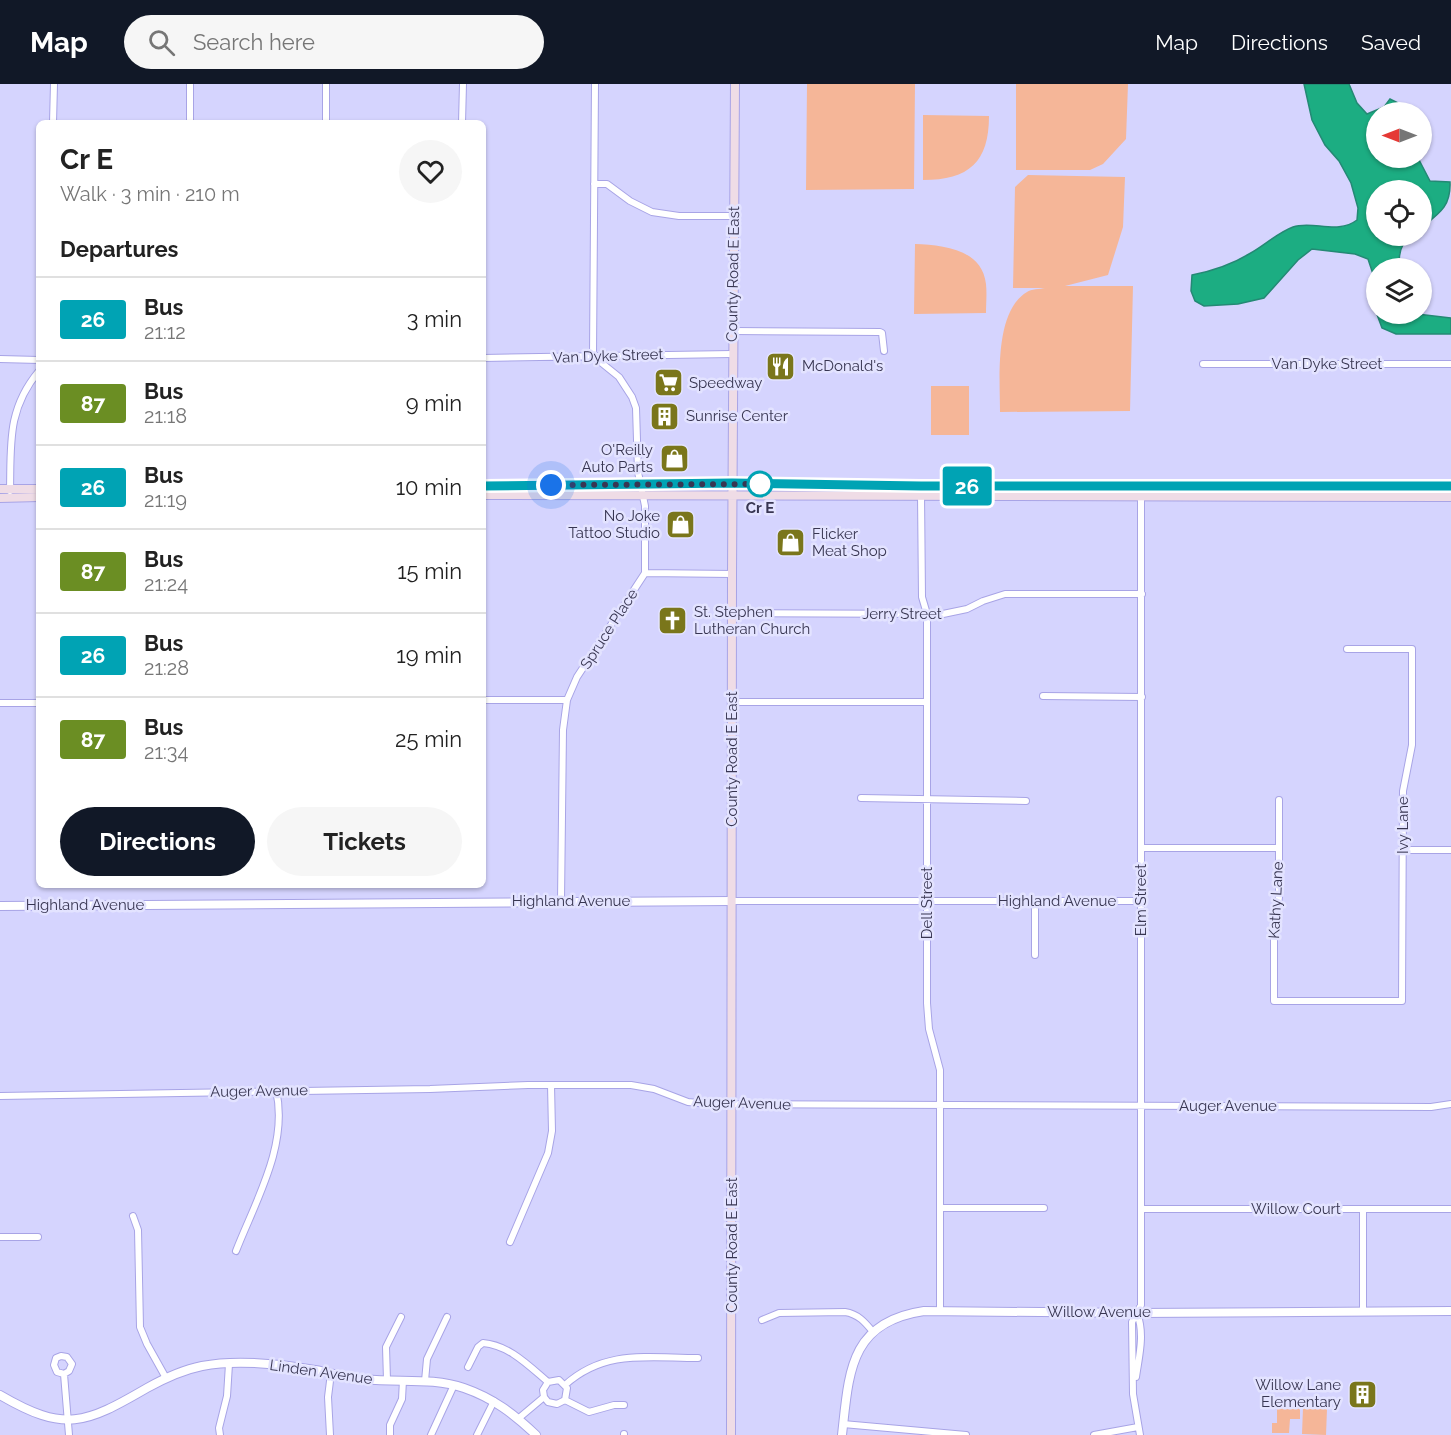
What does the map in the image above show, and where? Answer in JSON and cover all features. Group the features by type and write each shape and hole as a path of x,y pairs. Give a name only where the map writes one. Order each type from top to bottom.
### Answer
{"main road":[{"name":"County Road E East","path":"731,1435 732,354 735,84"},
{"path":"486,495 732,483 1451,486"},
{"path":"486,486 642,489 732,494 1451,497"},
{"path":"0,489 10,493 36,497"},
{"path":"0,498 10,493 36,489"}],"street":[{"path":"54,84 54,120"},
{"path":"190,84 190,120"},
{"path":"326,84 326,120"},
{"path":"462,120 463,84"},
{"path":"593,356 595,84"},
{"path":"594,184 607,184 630,201 652,212 673,215 734,216"},
{"path":"733,331 880,332 884,338 884,351"},
{"name":"Van Dyke Street","path":"486,358 732,354"},
{"name":"Spruce Place","path":"561,901 563,730 567,700 577,677 645,573 636,408 619,377 593,356"},
{"path":"0,359 36,360"},
{"name":"Van Dyke Street","path":"1203,364 1451,364"},
{"path":"10,493 11,431 14,417 24,392 36,375"},
{"name":"Elm Street","path":"1140,1435 1133,1394 1141,1345 1140,1322 1137,1313 1141,1305 1142,486"},
{"name":"Dell Street","path":"921,494 922,597 927,614 927,1016 940,1070 940,1311"},
{"path":"645,573 732,574"},
{"name":"Jerry Street","path":"732,613 927,614 955,612 1005,594 1142,594"},
{"name":"Ivy Lane","path":"1347,649 1412,649 1412,746 1403,792 1402,1001"},
{"path":"1043,696 1142,697"},
{"path":"486,700 567,700"},
{"path":"732,702 927,702"},
{"path":"0,703 36,703"},
{"path":"861,798 1026,801"},
{"name":"Kathy Lane","path":"1279,800 1279,897 1274,934 1274,1001 1402,1001"},
{"path":"1142,848 1279,848"},
{"path":"1403,850 1451,850"},
{"name":"Highland Avenue","path":"0,906 561,901 1141,901"},
{"path":"1035,901 1035,955"},
{"path":"510,1242 551,1140 551,1085"},
{"name":"Auger Avenue","path":"0,1096 631,1085 654,1089 688,1102 732,1104 1431,1107 1451,1104"},
{"path":"236,1251 277,1147 279,1100 276,1090"},
{"path":"941,1208 1044,1208"},
{"name":"Willow Court","path":"1141,1209 1450,1209"},
{"path":"1363,1209 1363,1311"},
{"path":"134,1216 138,1230 140,1326 166,1378"},
{"path":"0,1238 38,1237"},
{"path":"762,1320 779,1313 845,1311 854,1313 873,1332 858,1351 853,1362 847,1384 842,1435"},
{"name":"Willow Avenue","path":"873,1332 902,1316 924,1311 1137,1313 1451,1311"},
{"path":"387,1380 387,1347 400,1317"},
{"path":"424,1381 427,1359 447,1317"},
{"path":"468,1367 478,1347 483,1343 489,1343 515,1354 548,1383"},
{"path":"565,1385 574,1377 601,1362 617,1358 698,1358"},
{"path":"220,1435 219,1428 227,1396 229,1364"},
{"name":"Linden Avenue","path":"0,1395 33,1413 68,1420 86,1418 104,1412 166,1378 191,1368 229,1364 276,1365 350,1378 424,1381 454,1385 494,1401 519,1418 532,1434"},
{"path":"330,1435 328,1397 331,1373"},
{"path":"64,1374 69,1435"},
{"path":"390,1435 390,1425 402,1399 403,1380"},
{"path":"557,1380 565,1385 568,1392 565,1400 552,1404 544,1397 543,1390 548,1383 557,1380"},
{"path":"431,1435 454,1385"},
{"path":"519,1418 544,1397"},
{"path":"565,1400 589,1412 624,1405"},
{"path":"477,1435 494,1401"},
{"path":"843,1424 966,1435"},
{"path":"1094,1435 1138,1427"}],"shaded area":[{"path":"807,84 915,84 914,189 806,190"},
{"path":"1016,84 1128,84 1126,139 1103,164 1090,170 1016,170"},
{"path":"1304,84 1349,84 1357,103 1366,113 1366,168 1423,168 1429,180 1366,180 1366,246 1403,246 1399,258 1366,258 1355,254 1312,249 1298,260 1264,298 1238,304 1204,306 1195,301 1191,291 1192,275 1235,261 1293,227 1308,225 1333,227 1350,224 1357,220 1358,208 1351,183 1339,161 1325,145 1312,120"},
{"path":"923,115 989,116 985,145 973,165 953,176 923,180"},
{"path":"1028,175 1125,177 1123,227 1108,275 1065,286 1133,286 1130,411 1000,412 1001,347 1009,315 1016,302 1027,292 1045,288 1013,288 1015,187"},
{"path":"1432,181 1450,182 1449,197 1439,213 1432,219"},
{"path":"915,244 960,251 977,263 983,272 986,284 986,313 914,314"},
{"path":"1432,316 1451,318 1451,334 1396,334 1382,328 1381,324 1432,324"},
{"path":"931,386 969,386 969,435 931,435"},
{"path":"1277,1407 1300,1407 1300,1419 1290,1419 1289,1433 1272,1433 1272,1423 1277,1423"},
{"path":"1303,1408 1327,1409 1326,1435 1302,1434"}],"bus line":[{"name":"26","path":"486,486 732,483 921,486 1451,486"}],"place":[{"name":"McDonald's","path":"781,366"},
{"name":"Speedway","path":"668,383"},
{"name":"Sunrise Center","path":"665,416"},
{"name":"O'Reilly Auto Parts","path":"674,459"},
{"name":"Cr E","path":"760,484"},
{"name":"No Joke Tattoo Studio","path":"681,525"},
{"name":"Flicker Meat Shop","path":"791,543"},
{"name":"St. Stephen Lutheran Church","path":"673,621"},
{"name":"Willow Lane Elementary","path":"1362,1394"}],"route":[{"path":"551,485 762,484 760,484"}]}
